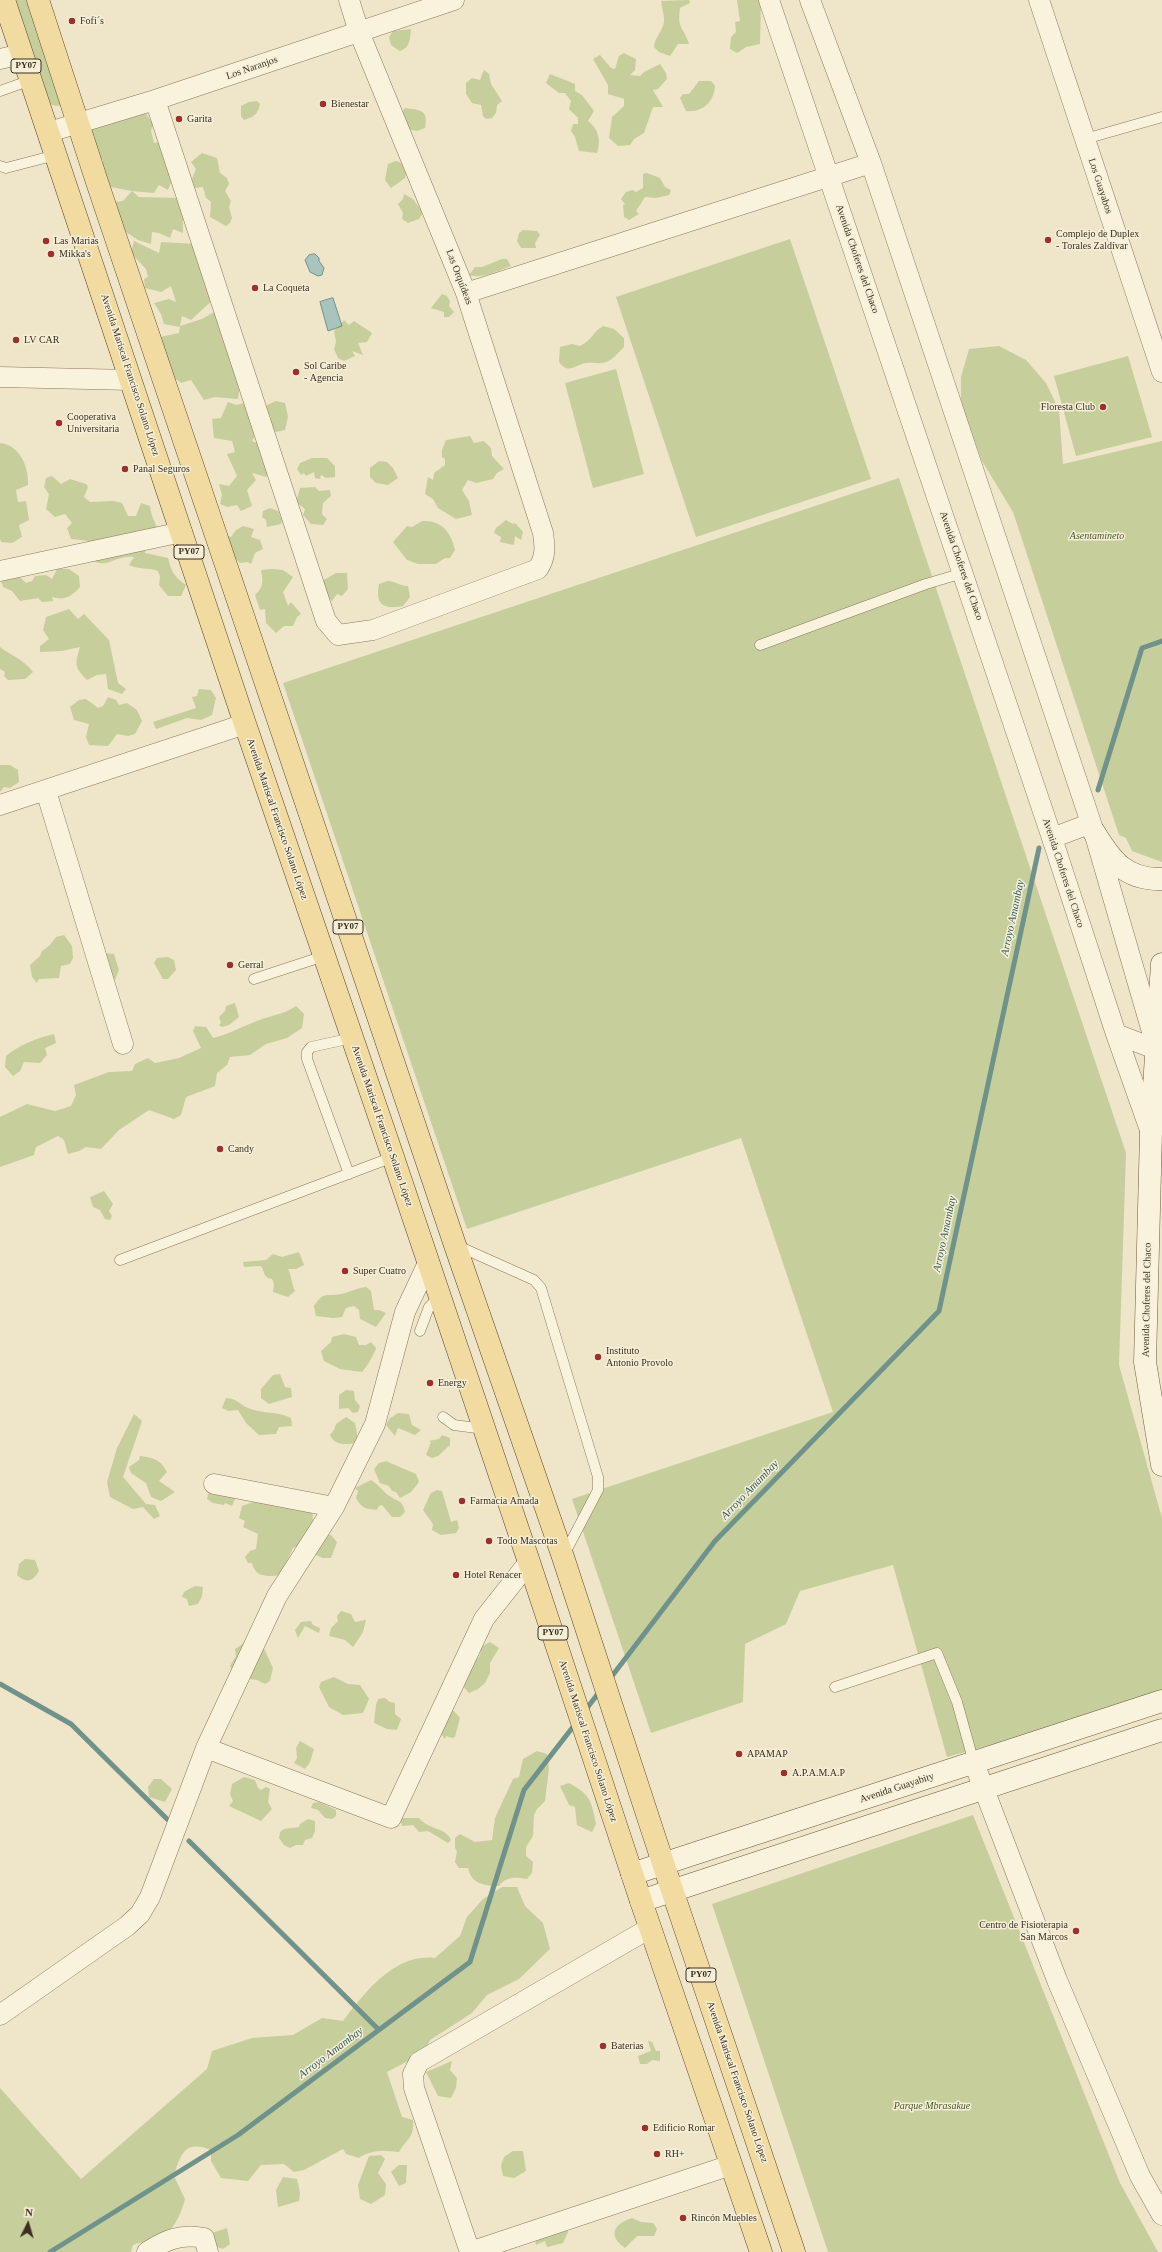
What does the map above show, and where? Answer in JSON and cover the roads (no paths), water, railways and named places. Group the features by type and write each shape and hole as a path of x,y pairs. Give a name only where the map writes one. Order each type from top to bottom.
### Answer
{"main road":[{"name":"Avenida Mariscal Francisco Solano López","path":"4,0 182,532 244,724 393,1157 529,1562 640,1901 760,2252"},
{"name":"Avenida Mariscal Francisco Solano López","path":"38,0 97,182 455,1245 564,1557 672,1891 794,2252"}],"street":[{"name":"Las Orquídeas","path":"155,100 326,621 331,628 338,635 373,630 538,568 543,561 546,548 543,533 466,293 359,32 349,0"},
{"name":"Los Naranjos","path":"49,132 155,100 454,0"},
{"name":"Avenida Choferes del Chaco","path":"769,0 1052,838 1116,1034 1151,1133"},
{"name":"Avenida Choferes del Chaco","path":"810,0 871,163 1092,828 1161,1056 1151,1133 1145,1362 1162,1465"},
{"name":"Los Guayabos","path":"1039,0 1162,372"},
{"path":"0,59 22,54"},
{"path":"466,293 871,163"},
{"path":"0,377 131,380"},
{"path":"0,571 182,532"},
{"path":"0,805 46,791 244,724"},
{"path":"46,791 123,1044"},
{"path":"1052,838 1092,828 1112,860 1133,875 1162,879"},
{"path":"1116,1034 1161,1056 1162,964"},
{"path":"0,2015 128,1926 140,1914 150,1897 206,1748 277,1596 334,1507 375,1424 405,1312 428,1263"},
{"path":"214,1484 334,1507"},
{"path":"206,1748 391,1818 484,1619 529,1562"},
{"name":"Avenida Guayabity","path":"632,1874 1162,1701"},
{"path":"640,1901 1162,1730"},
{"path":"974,1763 1057,1980 1140,2176 1162,2214"},
{"path":"650,1928 419,2062 413,2074 414,2088 470,2252 731,2165"},
{"path":"147,2252 160,2244 188,2235 204,2238 208,2252"}],"lane":[{"path":"0,91 31,80"},
{"path":"1085,139 1162,117"},
{"path":"0,166 6,168 56,155"},
{"path":"760,644 926,584 963,573"},
{"path":"254,979 324,956"},
{"path":"349,1174 307,1058 307,1052 311,1047 352,1038"},
{"path":"120,1260 393,1157"},
{"path":"455,1245 534,1280 541,1288 598,1477 598,1490 564,1557"},
{"path":"420,1331 429,1307 439,1297"},
{"path":"443,1417 454,1425 484,1429"},
{"path":"835,1687 936,1653 957,1702 974,1763"}],"water":[{"path":"315,254 319,258 319,261 324,268 322,275 318,276 310,272 305,260 309,255"},
{"path":"333,298 342,326 328,331 320,302"}],"waterway":[{"name":"Arroyo Amambay","path":"1098,790 1142,648 1162,641"},
{"name":"Arroyo Amambay","path":"609,1680 715,1541 939,1311 1039,848"},
{"path":"0,1684 71,1724 167,1819"},
{"path":"584,1712 600,1691"},
{"name":"Arroyo Amambay","path":"50,2252 238,2135 470,1962 524,1790 576,1723"},
{"path":"189,1841 379,2030"}],"place":[{"name":"Fofi´s","path":"72,21"},
{"name":"Bienestar","path":"323,104"},
{"name":"Garita","path":"179,119"},
{"name":"Complejo de Duplex - Torales Zaldívar","path":"1048,240"},
{"name":"Las Marias","path":"46,241"},
{"name":"Mikka's","path":"51,254"},
{"name":"La Coqueta","path":"255,288"},
{"name":"LV CAR","path":"16,340"},
{"name":"Sol Caribe - Agencia","path":"296,372"},
{"name":"Floresta Club","path":"1103,407"},
{"name":"Cooperativa Universitaria","path":"59,423"},
{"name":"Panal Seguros","path":"125,469"},
{"name":"Gerral","path":"230,965"},
{"name":"Candy","path":"220,1149"},
{"name":"Super Cuatro","path":"345,1271"},
{"name":"Instituto Antonio Provolo","path":"598,1357"},
{"name":"Energy","path":"430,1383"},
{"name":"Farmacia Amada","path":"462,1501"},
{"name":"Todo Mascotas","path":"489,1541"},
{"name":"Hotel Renacer","path":"456,1575"},
{"name":"APAMAP","path":"739,1754"},
{"name":"A.P.A.M.A.P","path":"784,1773"},
{"name":"Centro de Fisioterapia San Marcos","path":"1076,1931"},
{"name":"Baterias","path":"603,2046"},
{"name":"Edificio Romar","path":"645,2128"},
{"name":"RH+","path":"657,2154"},
{"name":"Rincón Muebles","path":"683,2218"}],"park label":[{"name":"Asentamineto","path":"1097,536"},
{"name":"Parque Mbrasakue","path":"932,2106"}]}
